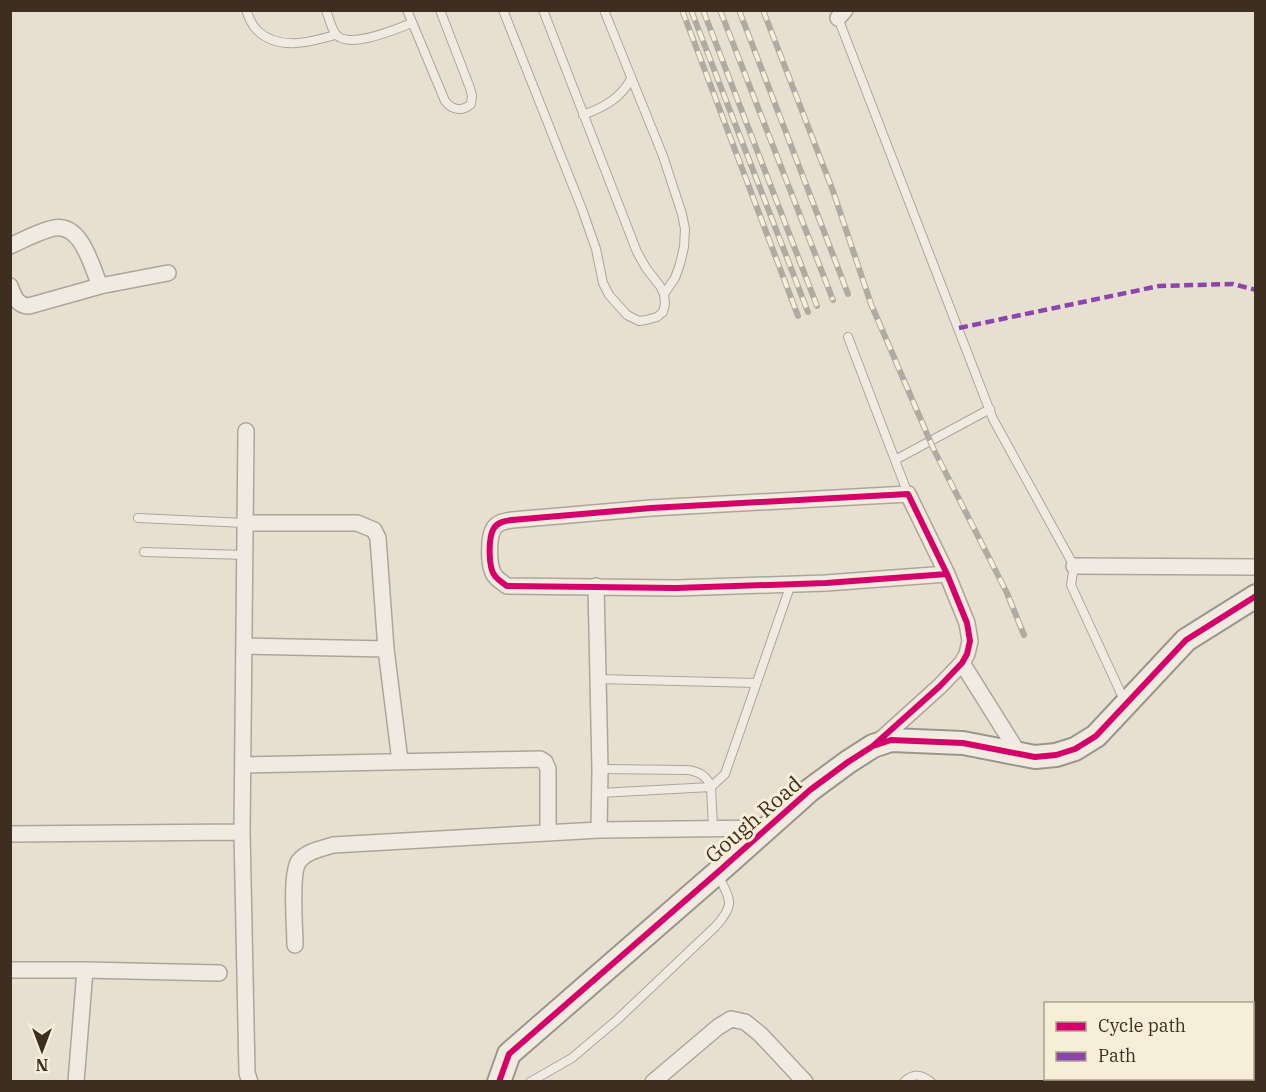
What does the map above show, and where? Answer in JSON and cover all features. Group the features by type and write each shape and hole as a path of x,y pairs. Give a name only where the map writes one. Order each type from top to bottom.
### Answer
{"street":[{"path":"10,246 51,228 64,228 75,234 84,245 100,286"},
{"path":"10,286 15,299 24,306 29,306 100,286 168,273"},
{"path":"246,431 242,832 247,1072 250,1082"},
{"path":"873,746 940,686 962,663 968,654 970,641 967,623 947,574 908,494 651,508 512,520 502,522 494,528 490,547 491,566 494,575 507,586 676,588 826,583 947,574"},
{"path":"245,523 357,523 374,530 378,538 386,649 400,761"},
{"path":"1074,566 1256,567"},
{"path":"596,586 599,830"},
{"name":"Gough Road","path":"499,1082 509,1054 810,790 873,746 891,740 963,743 1035,756 1056,755 1075,750 1096,736 1186,640 1256,596"},
{"path":"244,646 386,649"},
{"path":"962,663 1019,754"},
{"path":"243,765 540,759 545,762 548,769 548,833"},
{"path":"296,945 294,873 299,861 311,852 333,845 599,830 767,828"},
{"path":"10,834 242,832"},
{"path":"10,970 219,973"},
{"path":"76,1082 85,970"},
{"path":"653,1082 718,1027 731,1019 745,1022 760,1034 805,1082"}],"lane":[{"path":"246,10 258,32 275,40 301,44 335,35"},
{"path":"326,10 335,35 343,40 355,41 412,23"},
{"path":"407,10 445,101 452,108 467,107 472,100 470,87 440,10"},
{"path":"503,10 582,209 596,249 603,283 627,315 639,321 657,317 663,312 664,294 637,252 543,10"},
{"path":"604,10 663,156 682,214 685,229 684,247 675,278 664,294"},
{"path":"840,13 993,418 1074,566 1071,585 1126,704"},
{"path":"583,115 601,109 619,96 631,79"},
{"path":"848,337 908,494"},
{"path":"895,460 990,409"},
{"path":"138,518 245,523"},
{"path":"144,552 245,555"},
{"path":"600,793 711,787 725,774 791,584"},
{"path":"598,680 756,683"},
{"path":"600,769 694,771 702,774 711,787 712,827"},
{"path":"530,1082 572,1058 618,1019 728,913 730,903 718,873"},
{"path":"904,1082 915,1075 922,1075 931,1082"}],"railway":[{"path":"682,10 798,316"},
{"path":"691,10 808,312"},
{"path":"703,10 817,306"},
{"path":"720,10 833,300"},
{"path":"739,10 848,294"},
{"path":"763,10 833,191 871,304 934,450 1007,593 1024,635"}],"marked path":[{"path":"959,328 1159,286 1233,284 1256,290"}],"cycle path":[{"path":"873,746 940,686 962,663 970,641 967,623 947,574 908,494 651,508 512,520 498,524 492,532 491,566 495,576 507,586 676,588 826,583 947,574"},
{"path":"499,1082 509,1054 810,790 848,762 873,746 891,740 963,743 1035,757 1056,755 1075,749 1096,736 1186,640 1256,596"}]}
